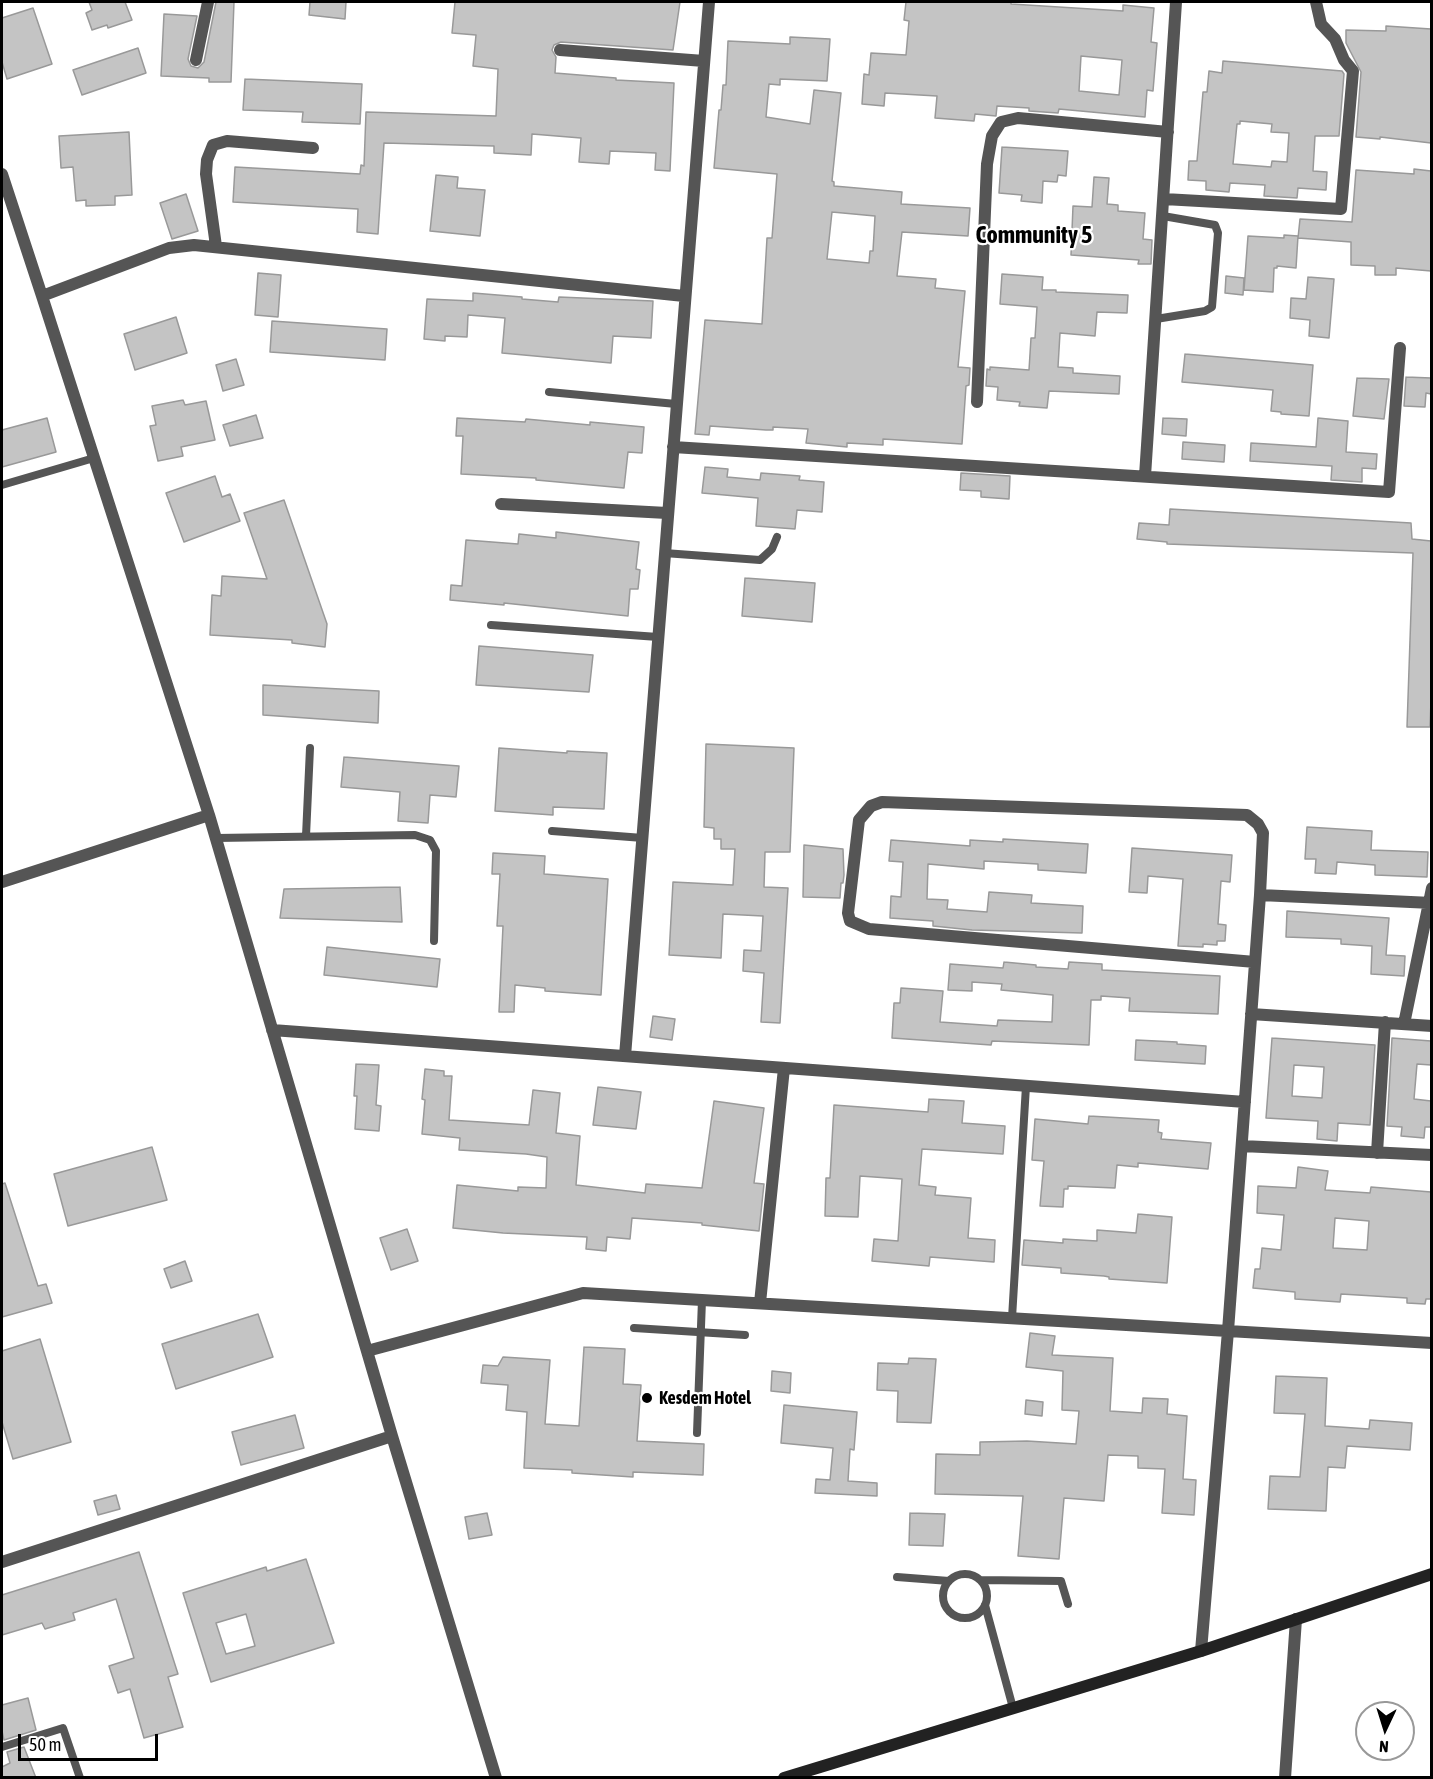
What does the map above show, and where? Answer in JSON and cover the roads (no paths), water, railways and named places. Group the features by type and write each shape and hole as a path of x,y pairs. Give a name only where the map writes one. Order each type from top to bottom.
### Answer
{"street":[{"path":"196,60 208,2"},
{"path":"625,1056 708,2"},
{"path":"1145,476 1176,2"},
{"path":"1164,200 1341,209 1353,71 1344,60 1335,39 1321,24 1316,2"},
{"path":"560,50 704,61"},
{"path":"977,402 987,164 992,136 1001,122 1018,118 1168,132"},
{"path":"216,246 206,174 207,160 213,145 227,141 313,148"},
{"path":"2,174 209,815 392,1436 496,1778"},
{"path":"42,296 169,248 194,245 684,296"},
{"path":"673,447 1389,492 1400,348"},
{"path":"501,504 668,513"},
{"path":"1201,1651 1228,1331 1260,896 1263,833 1258,824 1247,815 882,802 871,806 859,820 848,913 850,921 869,929 1255,962"},
{"path":"2,882 209,815"},
{"path":"1404,1024 1430,903 1431,888"},
{"path":"1260,896 1430,903"},
{"path":"1251,1014 1431,1026"},
{"path":"1377,1153 1385,1023"},
{"path":"272,1030 1245,1102"},
{"path":"760,1303 784,1068"},
{"path":"1242,1146 1431,1155"},
{"path":"367,1351 583,1293 1431,1343"},
{"path":"2,1562 392,1436"},
{"path":"784,1778 1201,1651 1431,1574"},
{"path":"1285,1778 1296,1619"}],"lane":[{"path":"1156,319 1205,311 1212,307 1218,233 1215,225 1163,216"},
{"path":"549,392 676,404"},
{"path":"2,485 94,458"},
{"path":"664,553 760,560 772,549 777,537"},
{"path":"490,625 658,637"},
{"path":"306,836 310,748"},
{"path":"552,831 643,838"},
{"path":"216,838 415,835 430,840 436,851 434,941"},
{"path":"1012,1318 1026,1086"},
{"path":"697,1433 702,1300"},
{"path":"634,1328 745,1335"},
{"path":"985,1605 976,1615 969,1617 963,1617 950,1611 944,1600 945,1586 961,1574 968,1574 981,1580 1060,1581 1068,1604"},
{"path":"897,1577 950,1581"},
{"path":"981,1580 987,1592 985,1605 1013,1708"},
{"path":"2,1747 63,1728 80,1778"}],"place":[{"name":"Kesdem Hotel","path":"647,1398"}],"district":[{"name":"Community 5","path":"1034,235"}]}
